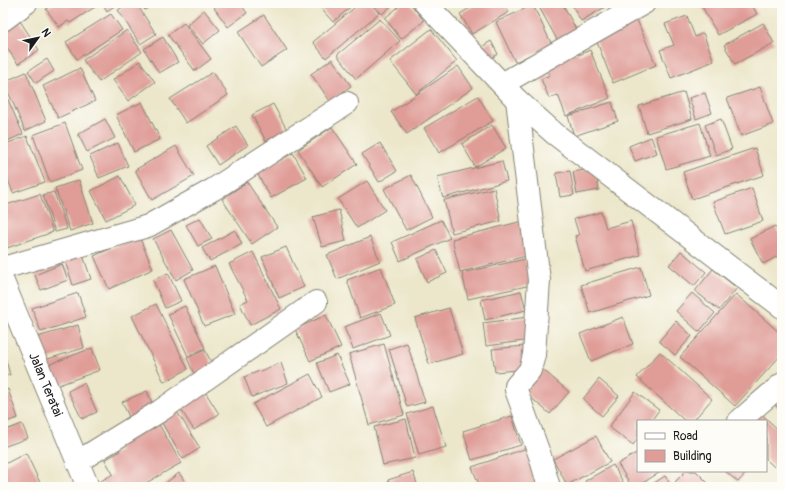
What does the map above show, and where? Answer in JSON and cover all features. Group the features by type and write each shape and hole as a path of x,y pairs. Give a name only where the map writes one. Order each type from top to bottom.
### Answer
{"street":[{"path":"3,20 26,3"},
{"path":"425,3 510,92 555,134 782,307"},
{"path":"510,92 644,3"},
{"path":"510,92 539,280 534,355 530,370 516,386 516,390 540,456 549,487"},
{"path":"3,268 148,226 161,220 214,189 347,103"},
{"name":"Jalan Teratai","path":"3,282 88,487"},
{"path":"77,462 160,411 316,302"},
{"path":"740,420 782,384"}],"building":[{"path":"55,3 96,3 98,5 70,23 68,21 59,27 46,9"},
{"path":"102,3 119,3 107,11"},
{"path":"129,3 136,3 156,34 140,44 118,10"},
{"path":"139,3 154,3 145,10"},
{"path":"220,3 240,3 247,13 228,27 214,8"},
{"path":"316,3 355,3 333,22"},
{"path":"360,3 370,3 379,13 326,58 313,42"},
{"path":"372,3 390,3 392,5 382,14"},
{"path":"403,3 410,3 424,21 401,39 385,18"},
{"path":"478,3 504,3 509,12 472,34 460,14"},
{"path":"546,3 562,3 578,33 559,43 539,7"},
{"path":"571,3 612,3 581,21"},
{"path":"700,3 751,3 757,14 718,35"},
{"path":"533,5 552,45 515,62 496,22"},
{"path":"204,10 220,30 203,44 187,25"},
{"path":"111,14 122,30 77,59 66,42"},
{"path":"264,15 287,50 261,67 238,32"},
{"path":"687,16 695,37 703,33 714,61 671,78 660,50 674,45 665,24"},
{"path":"380,19 400,41 356,79 337,55"},
{"path":"637,20 656,65 613,83 595,37"},
{"path":"20,21 39,50 18,64 3,42 3,33"},
{"path":"184,23 211,59 195,71 168,35"},
{"path":"763,23 774,43 735,64 724,45"},
{"path":"431,29 457,61 416,94 390,61"},
{"path":"127,30 142,52 99,82 83,60"},
{"path":"163,37 178,62 159,73 144,49"},
{"path":"491,41 498,54 485,62 477,50"},
{"path":"590,50 610,98 566,116 558,95 549,98 541,79 550,75 547,68 577,51 579,55"},
{"path":"47,59 54,71 36,83 28,71"},
{"path":"332,59 351,86 330,101 311,74"},
{"path":"140,61 155,82 128,101 113,80"},
{"path":"458,66 473,88 407,134 391,112"},
{"path":"80,68 95,101 58,118 43,86"},
{"path":"26,72 46,121 25,131 4,82"},
{"path":"213,72 228,95 186,123 170,99"},
{"path":"760,87 773,124 741,136 727,98"},
{"path":"684,92 692,119 647,133 639,106"},
{"path":"705,93 712,113 696,119 689,98"},
{"path":"6,95 23,134 3,143 3,96"},
{"path":"478,96 493,121 439,153 424,128"},
{"path":"142,102 160,139 134,152 116,115"},
{"path":"612,102 618,121 574,136 568,116"},
{"path":"273,104 287,130 266,141 252,115"},
{"path":"105,119 115,138 87,152 78,134"},
{"path":"721,119 732,149 716,155 705,125"},
{"path":"65,123 82,170 50,182 33,135"},
{"path":"700,123 710,156 666,169 656,136"},
{"path":"492,125 506,148 475,167 462,144"},
{"path":"236,126 248,145 218,165 206,146"},
{"path":"332,127 357,164 322,187 298,150"},
{"path":"27,136 45,182 13,193 3,166 3,145"},
{"path":"651,137 657,153 635,161 629,146"},
{"path":"118,143 128,166 99,178 90,156"},
{"path":"380,143 397,171 379,182 362,154"},
{"path":"176,146 194,176 152,200 135,170"},
{"path":"755,148 764,175 692,199 683,172"},
{"path":"293,153 307,178 271,198 257,173"},
{"path":"502,161 507,181 443,198 437,177"},
{"path":"595,168 599,190 577,194 573,172"},
{"path":"570,171 574,195 560,197 556,173"},
{"path":"411,175 432,217 406,230 384,189"},
{"path":"120,176 135,205 106,220 91,191"},
{"path":"79,180 93,223 70,231 55,188"},
{"path":"367,181 385,210 357,228 338,199"},
{"path":"247,182 277,227 252,244 222,199"},
{"path":"494,188 501,221 452,233 444,200"},
{"path":"752,188 763,221 725,234 713,202"},
{"path":"54,192 67,229 55,232 43,195"},
{"path":"40,194 53,232 7,248 3,235 3,206"},
{"path":"339,210 346,241 322,247 313,217"},
{"path":"601,212 606,228 631,221 640,255 585,271 575,236 579,235 574,219"},
{"path":"200,218 212,239 198,246 186,225"},
{"path":"441,220 450,238 400,261 392,242"},
{"path":"523,221 531,255 460,272 452,239"},
{"path":"775,226 782,239 782,254 763,264 750,239"},
{"path":"171,230 193,270 176,280 153,239"},
{"path":"235,230 242,244 210,261 202,248"},
{"path":"139,236 153,269 109,289 94,256"},
{"path":"370,237 380,261 337,279 327,255"},
{"path":"286,247 304,287 279,298 262,257"},
{"path":"436,250 447,273 427,282 417,259"},
{"path":"681,251 706,272 694,286 669,265"},
{"path":"82,252 91,279 73,285 64,258"},
{"path":"253,252 281,309 250,325 240,304 248,300 229,264"},
{"path":"525,259 531,285 468,299 462,273"},
{"path":"62,264 68,280 41,290 35,275"},
{"path":"215,266 235,314 204,326 184,279"},
{"path":"381,267 395,305 360,318 347,280"},
{"path":"641,267 649,295 590,313 581,285"},
{"path":"713,269 737,288 719,310 695,291"},
{"path":"168,273 181,301 165,308 153,280"},
{"path":"521,291 526,310 485,320 481,300"},
{"path":"78,293 86,317 41,332 32,308"},
{"path":"692,293 715,313 699,332 676,311"},
{"path":"736,294 782,335 782,354 735,406 680,357"},
{"path":"156,304 188,369 164,382 132,316"},
{"path":"185,306 205,348 188,356 168,314"},
{"path":"449,308 463,354 429,364 415,318"},
{"path":"381,313 390,335 353,349 344,327"},
{"path":"326,315 341,347 310,361 295,329"},
{"path":"528,317 531,340 486,346 483,323"},
{"path":"623,317 633,344 591,361 580,334"},
{"path":"676,321 692,336 675,355 659,341"},
{"path":"78,325 84,348 41,361 34,338"},
{"path":"407,343 425,402 407,407 389,349"},
{"path":"384,344 404,415 369,425 349,354"},
{"path":"525,346 527,369 495,372 492,349"},
{"path":"92,348 100,370 56,386 48,365"},
{"path":"205,350 214,368 195,376 187,358"},
{"path":"4,352 10,375 3,376 3,353"},
{"path":"660,352 712,399 694,420 684,420 637,377"},
{"path":"337,355 350,384 329,392 317,363"},
{"path":"281,363 288,383 252,397 244,377"},
{"path":"540,367 569,392 550,414 521,389"},
{"path":"310,374 322,397 266,427 253,404"},
{"path":"599,379 619,396 602,416 583,399"},
{"path":"84,383 97,412 82,419 68,391"},
{"path":"8,389 18,418 3,423 3,391"},
{"path":"204,390 219,414 194,430 178,405"},
{"path":"147,391 155,410 131,421 122,402"},
{"path":"635,392 659,410 652,420 637,420 637,439 633,445 609,427"},
{"path":"782,396 782,411 775,405"},
{"path":"433,406 446,447 419,455 407,414"},
{"path":"176,410 200,448 183,459 160,420"},
{"path":"758,411 782,433 782,458 774,467 767,460 767,420 750,420"},
{"path":"512,416 521,445 472,460 463,431"},
{"path":"406,419 415,458 383,465 374,427"},
{"path":"157,421 181,463 139,487 104,487 101,481 113,474 105,460 120,451 116,445"},
{"path":"22,424 28,438 3,447 3,431"},
{"path":"596,436 610,462 567,485 553,459"},
{"path":"530,447 542,481 525,487 480,487 472,467"},
{"path":"26,453 42,487 3,487 3,465"},
{"path":"637,453 637,472 660,472 636,487 632,487 618,464"},
{"path":"613,465 626,487 589,487 585,481"},
{"path":"413,472 418,487 390,487 388,480"},
{"path":"685,472 697,472 712,487 680,487 675,482"},
{"path":"726,472 747,472 738,482"},
{"path":"179,473 189,487 160,487"},
{"path":"665,476 672,487 648,487"}]}
